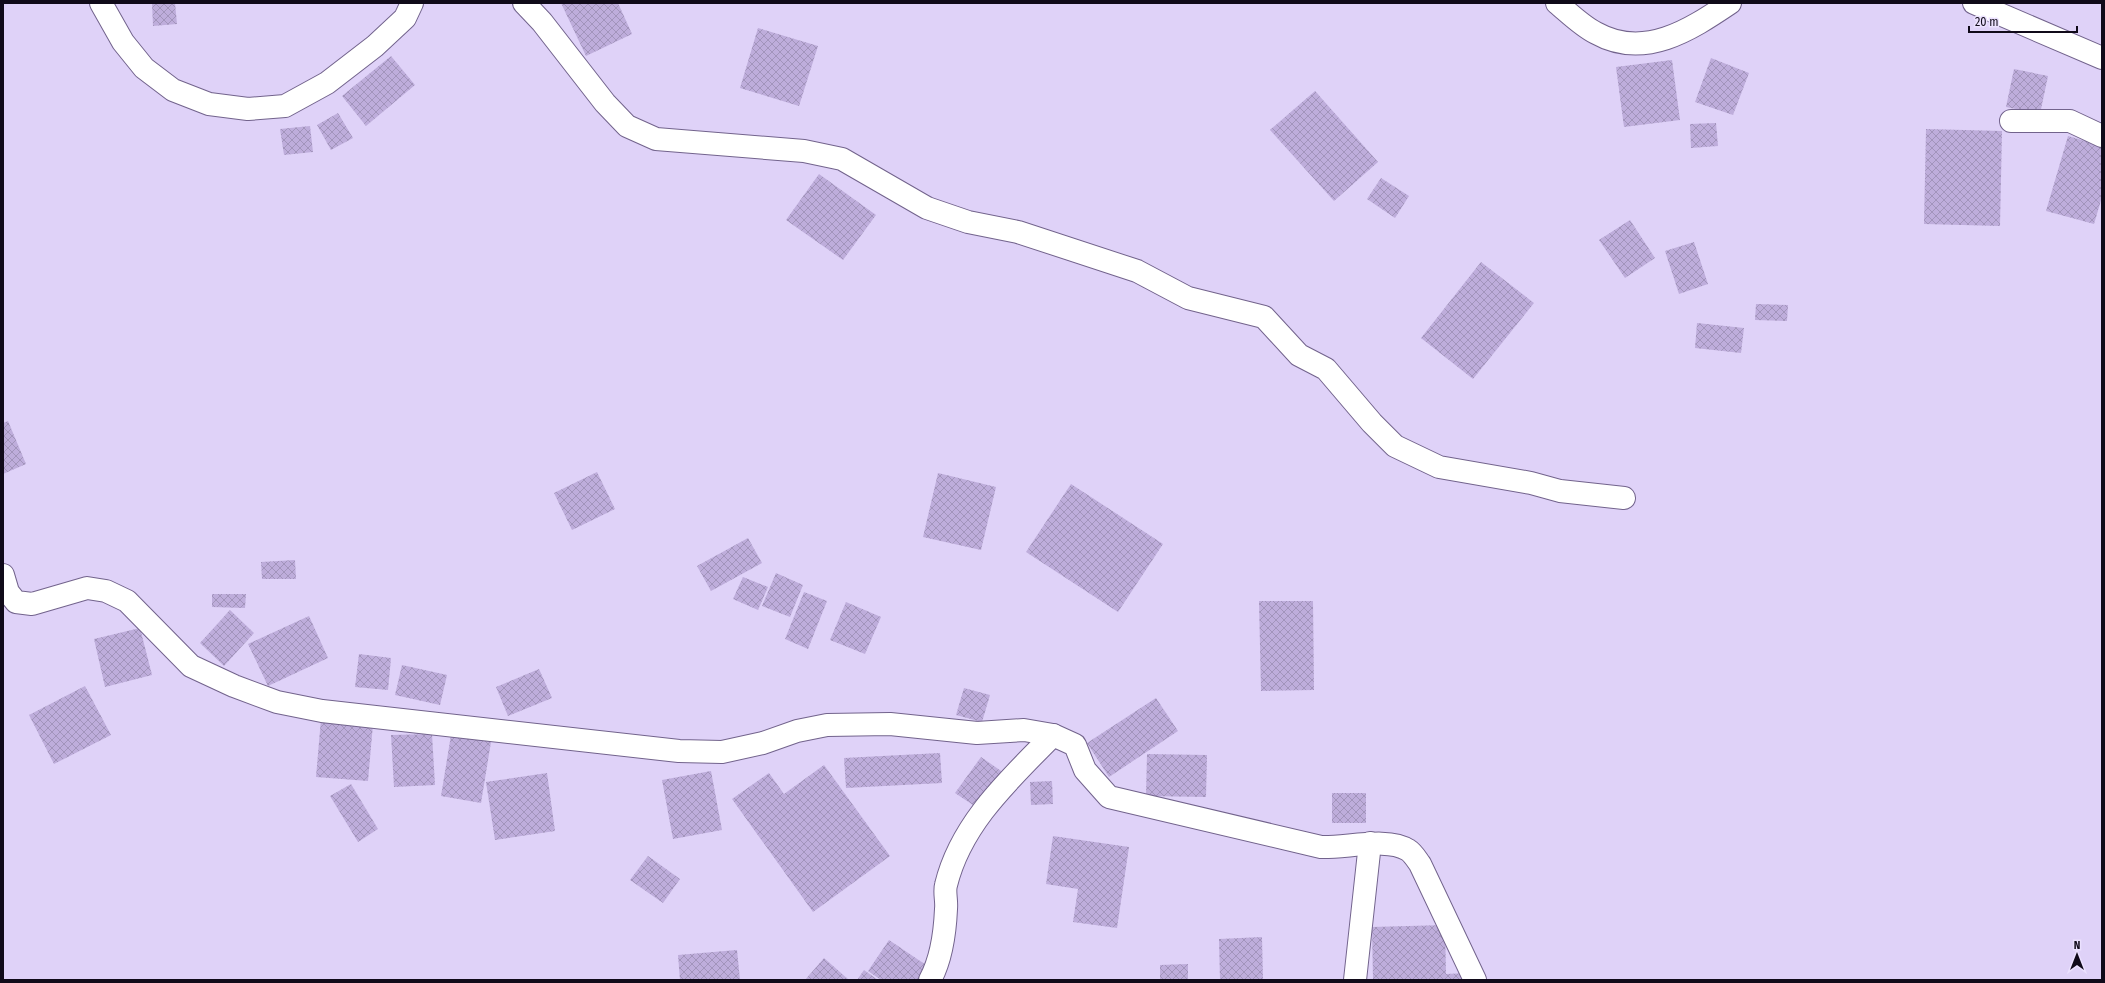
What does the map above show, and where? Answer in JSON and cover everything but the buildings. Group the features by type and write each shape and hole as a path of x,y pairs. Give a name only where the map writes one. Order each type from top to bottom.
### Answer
{"street":[{"path":"101,3 123,42 144,68 173,90 209,104 248,110 285,106 327,83 374,46 405,18 412,3"},
{"path":"524,3 542,22 605,103 627,126 656,139 804,151 842,159 927,208 968,222 1018,232 1137,272 1188,298 1264,317 1299,356 1326,369 1372,423 1395,446 1439,467 1531,483 1560,491 1624,498"},
{"path":"1557,3 1594,33 1612,41 1628,44 1649,43 1671,38 1695,27 1730,3"},
{"path":"1974,3 2102,58"},
{"path":"2011,121 2070,121 2102,136"},
{"path":"3,575 8,592 16,602 32,604 87,588 106,591 127,601 191,666 234,686 277,702 322,711 679,751 722,752 763,743 797,731 827,725 890,724 976,732 1024,730 1053,735 1075,745 1084,770 1109,797 1321,847 1340,848 1370,843 1390,843 1409,850 1420,864 1475,980"},
{"path":"930,980 937,967 946,909 945,887 955,855 973,824 1005,784 1053,735"},
{"path":"1355,980 1370,843"}]}
